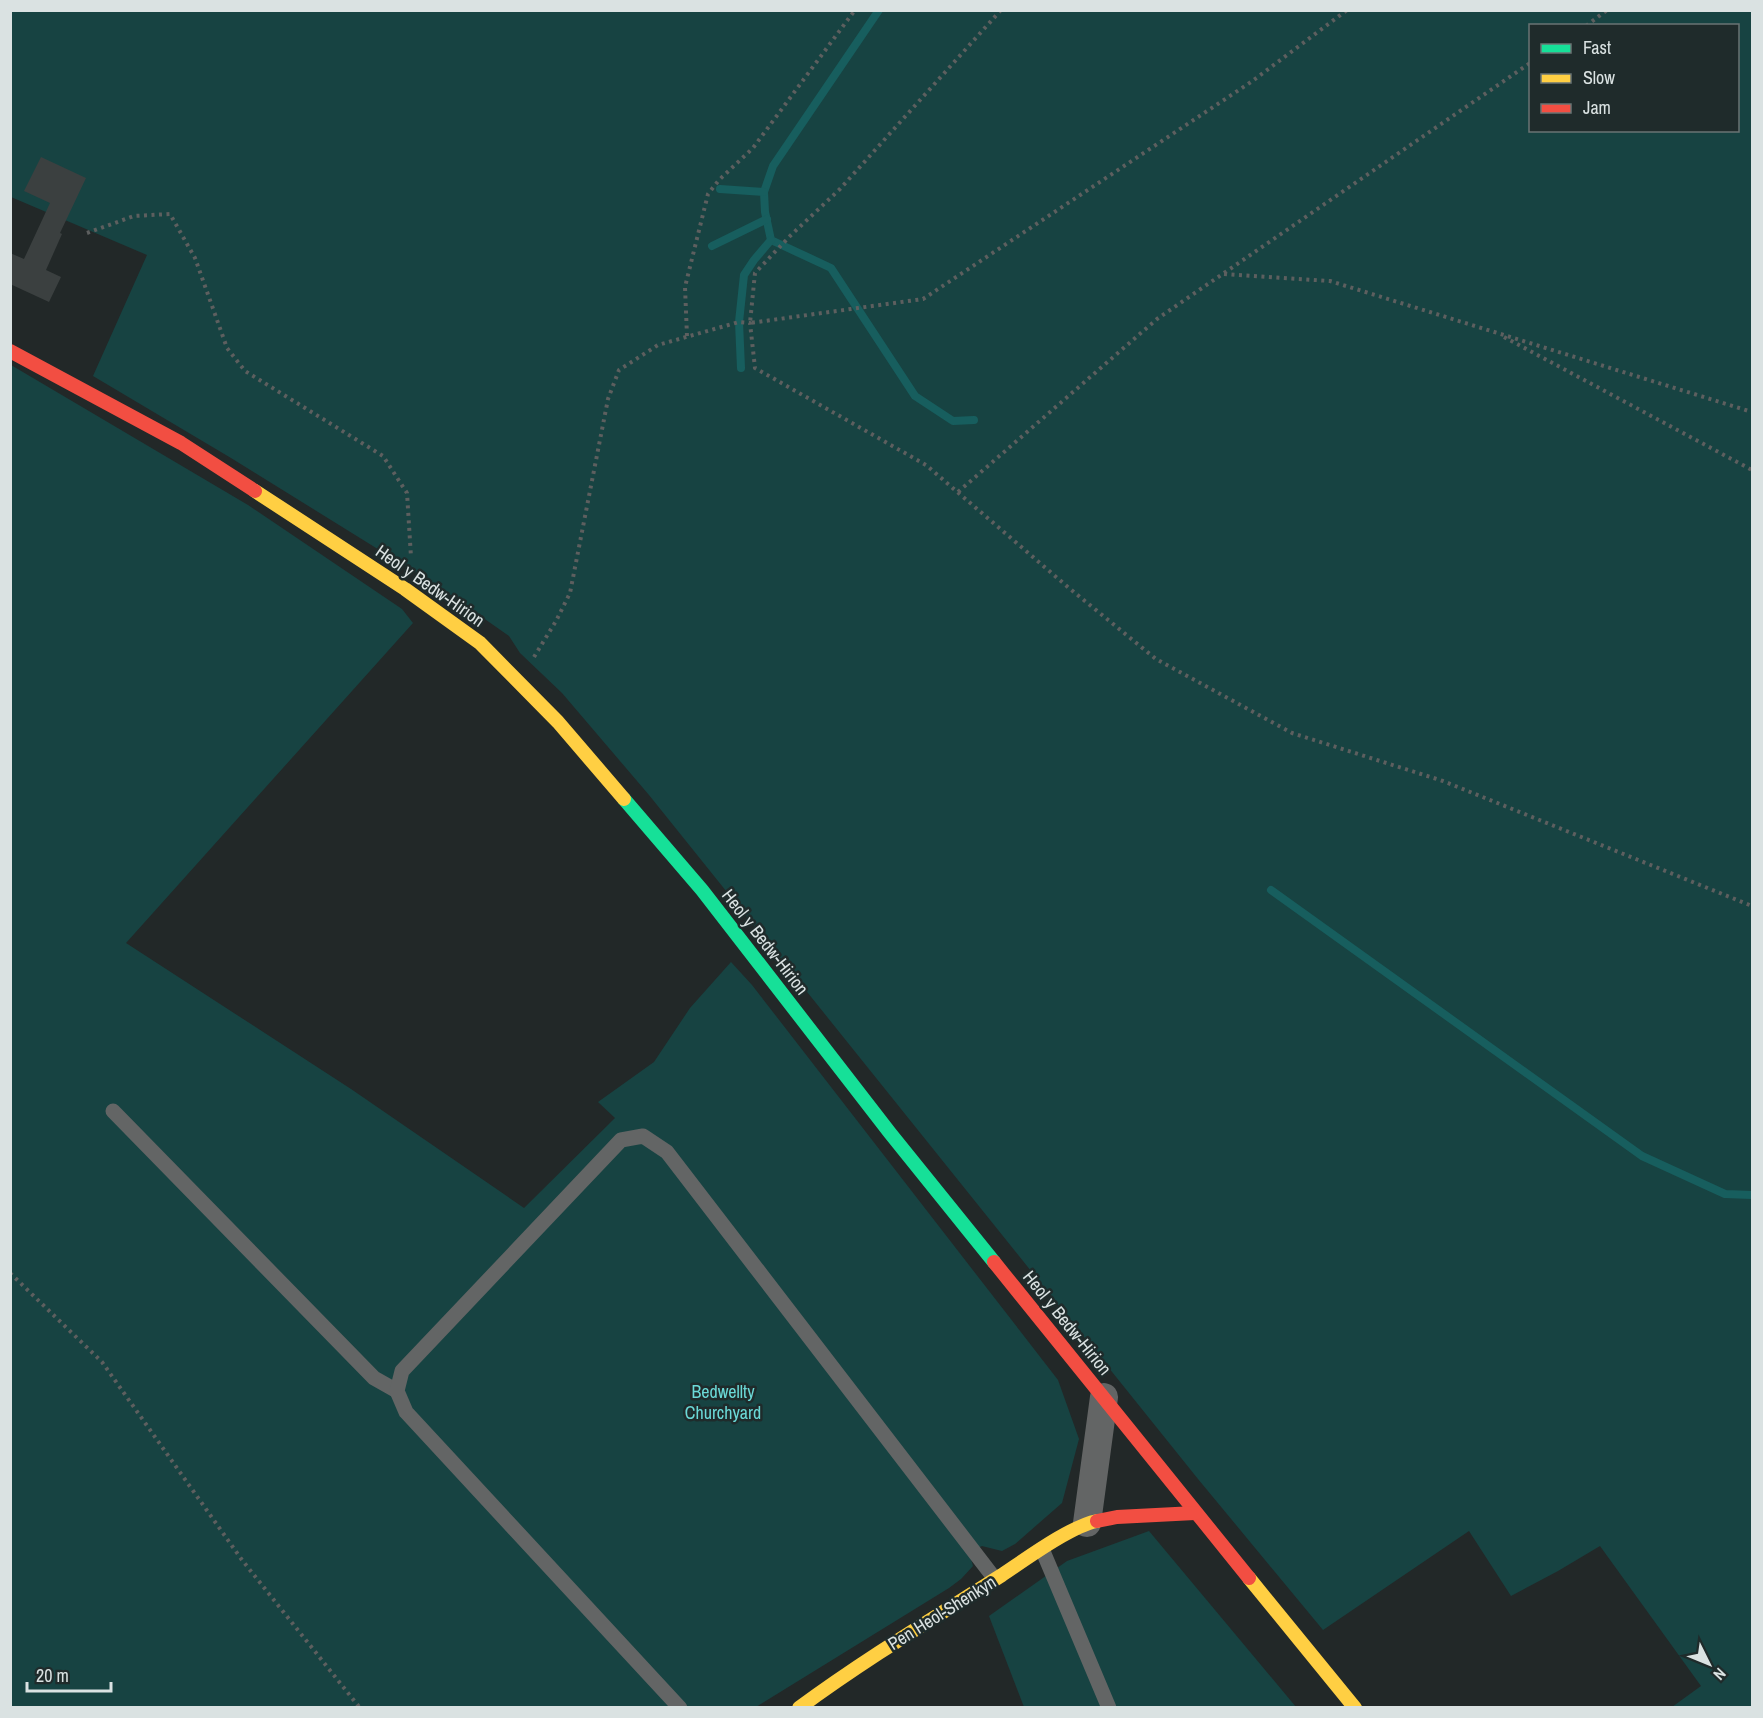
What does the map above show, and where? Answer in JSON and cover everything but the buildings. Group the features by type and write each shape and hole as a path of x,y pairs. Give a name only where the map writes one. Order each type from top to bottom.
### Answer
{"street":[{"name":"Heol y Bedw-Hirion","path":"10,351 181,443 405,589 480,643 516,678 558,722 702,890 890,1133 1195,1513 1355,1707"},
{"path":"1087,1523 1104,1397"},
{"name":"Pen Heol-Shenkyn","path":"799,1707 840,1678 1042,1549 1087,1523 1117,1516 1195,1513"}],"lane":[{"path":"113,1111 374,1378 397,1391"},
{"path":"680,1707 406,1412 397,1391 402,1371 621,1140 643,1136 667,1152 995,1579"},
{"path":"1042,1549 1109,1707"}],"path":[{"path":"687,336 685,287 708,194 718,180 753,148 855,10"},
{"path":"1001,10 840,189 755,273 750,323 755,368 926,465 1069,588 1156,659 1292,733 1443,781 1752,906"},
{"path":"516,678 534,657 570,593 608,399 619,370 658,345 740,322 750,323 923,299 1251,82 1347,10"},
{"path":"1589,24 1607,10"},
{"path":"958,492 1157,319 1529,64"},
{"path":"87,232 134,216 170,214 195,258 227,348 245,371 383,456 407,493 412,571 405,589"},
{"path":"1223,274 1330,281 1752,412"},
{"path":"1496,333 1752,470"},
{"path":"10,1274 102,1362 242,1560 360,1707"}],"green space":[{"path":"10,11 1752,11 1752,1707 1672,1707 1701,1686 1600,1546 1511,1596 1469,1531 1323,1630 1198,1479 649,795 562,693 520,653 509,636 439,587 231,458 93,376 147,255 11,197"},
{"name":"Bedwellty Churchyard","path":"11,365 248,505 402,609 413,623 126,943 351,1089 524,1208 615,1118 598,1102 654,1062 690,1008 731,962 752,985 1058,1380 1079,1439 1062,1503 1015,1544 1002,1551 982,1546 969,1552 973,1566 949,1588 756,1707 11,1708"},
{"path":"1149,1531 1296,1707 1024,1707 989,1616 1067,1561"}],"waterway":[{"path":"879,10 773,166 764,192 765,212 771,240 831,268 915,396 953,421 974,420"},
{"path":"720,189 764,192"},
{"path":"712,246 767,219"},
{"path":"741,368 739,322 744,275 771,240"},
{"path":"1271,890 1642,1156 1725,1194 1752,1195"}],"traffic: fast":[{"path":"624,799 702,890 890,1133 994,1262"}],"traffic: slow":[{"path":"255,491 405,589 480,643 558,722 624,799"},
{"path":"799,1708 874,1656 1049,1544 1075,1529 1097,1521"},
{"path":"1249,1578 1355,1708"}],"traffic: jam":[{"path":"10,351 181,443 255,491"},
{"path":"994,1262 1249,1578"},
{"path":"1097,1521 1117,1517 1195,1513"}]}
